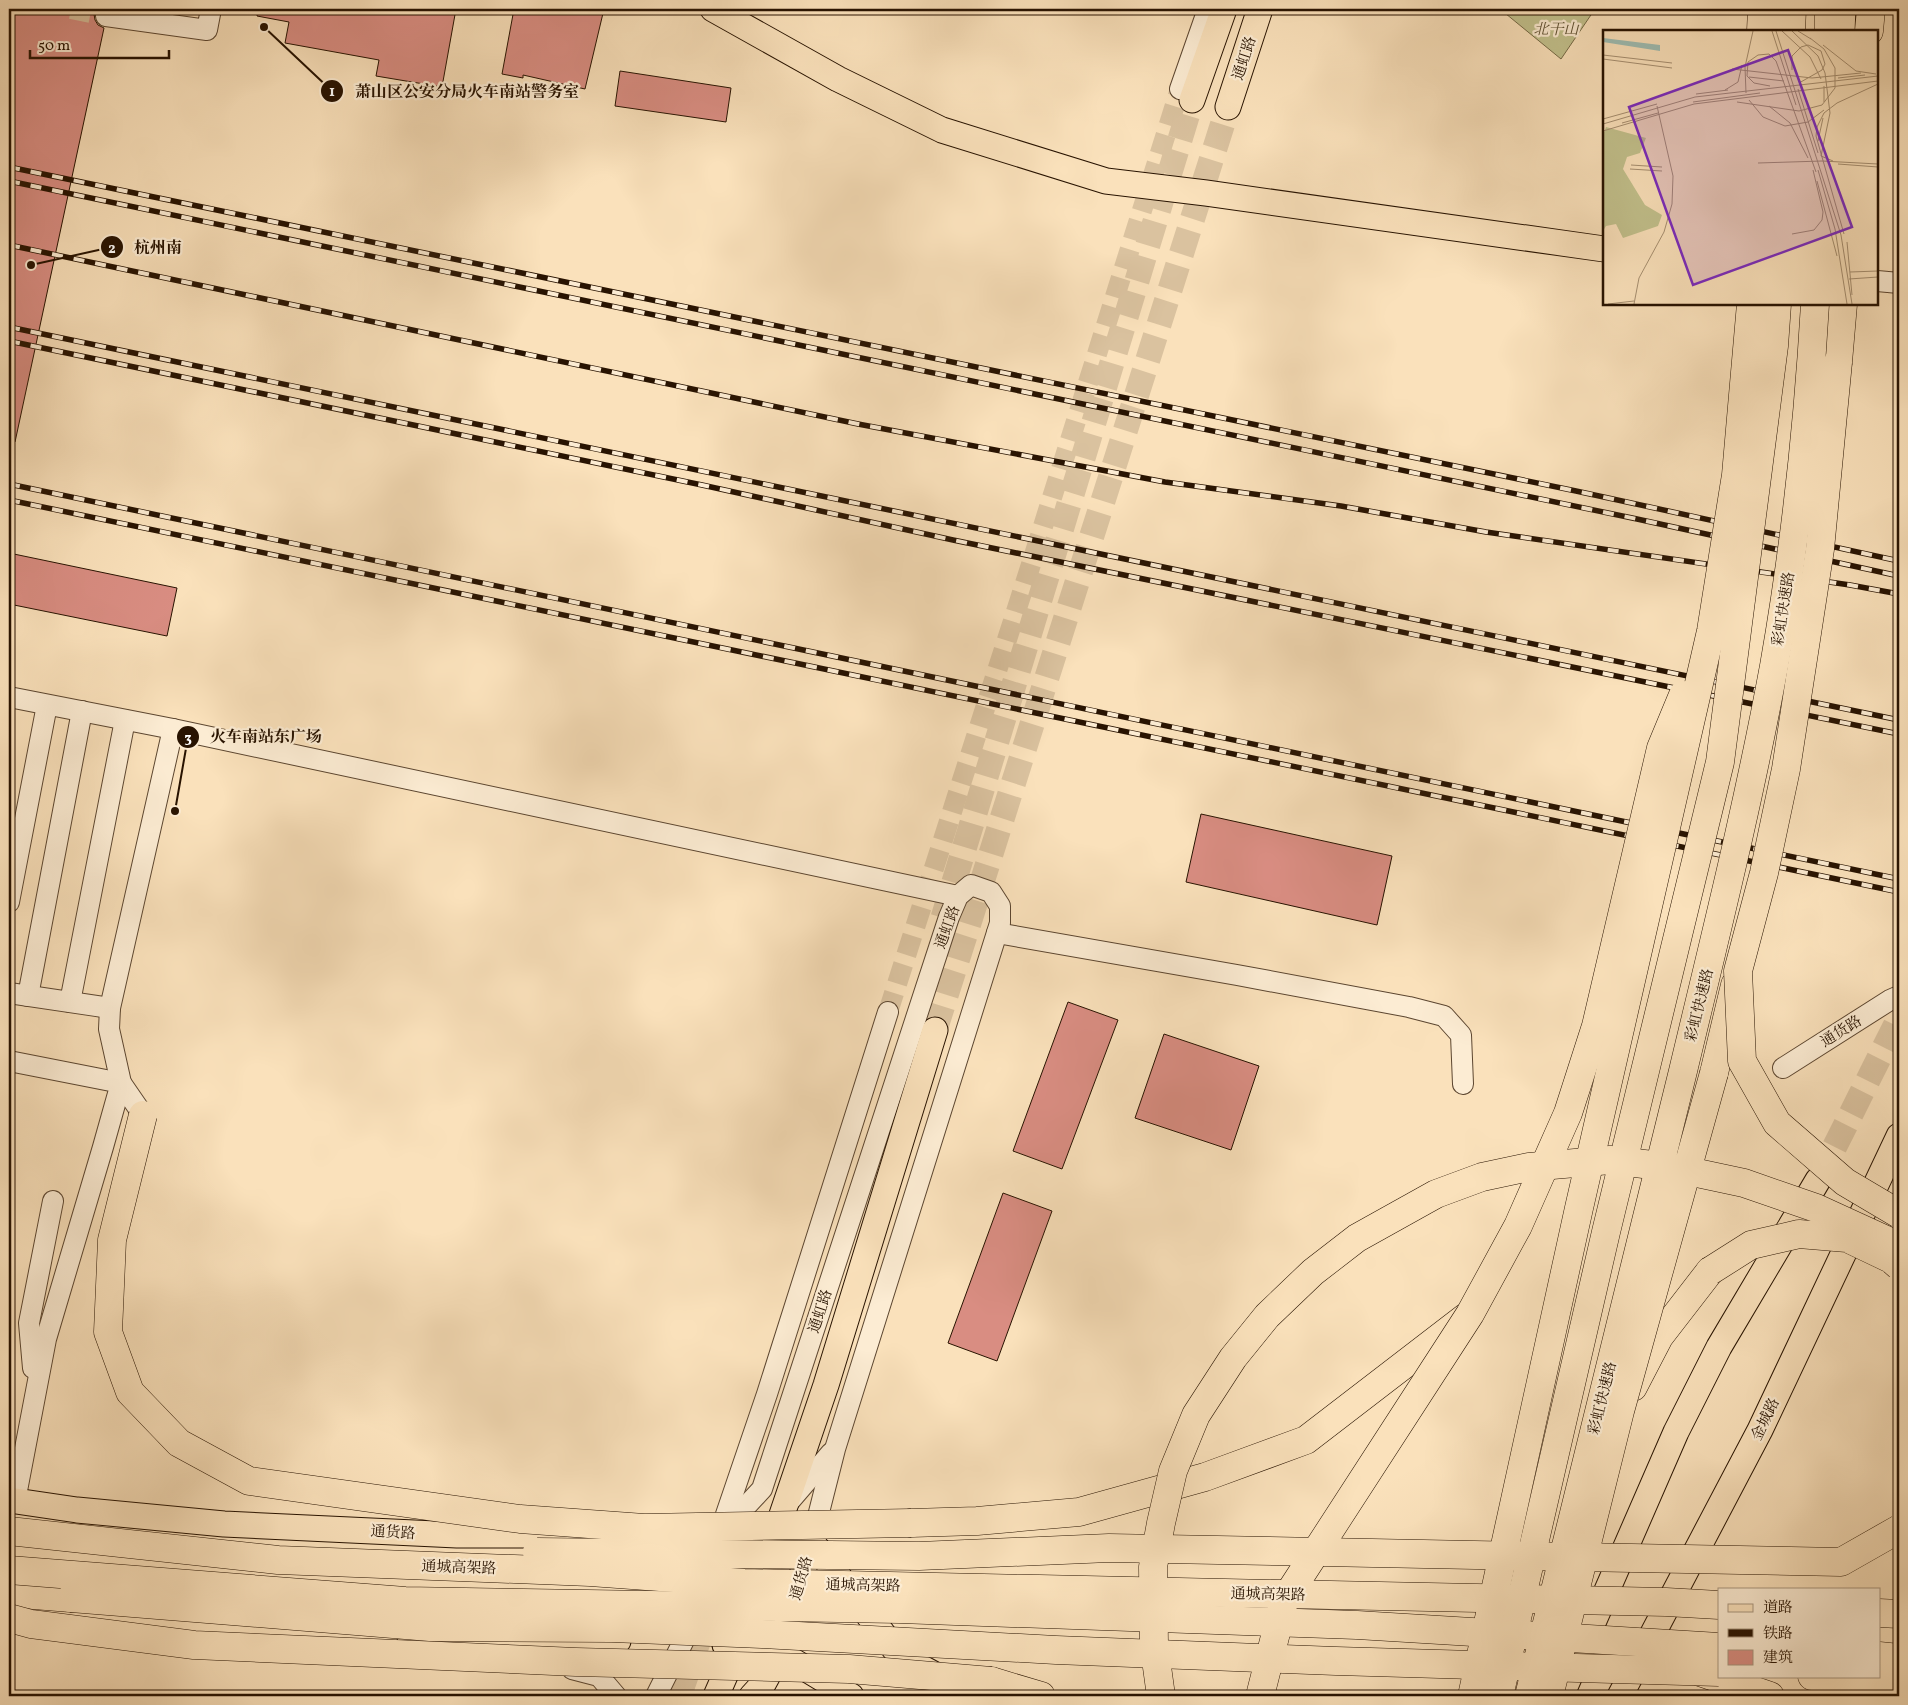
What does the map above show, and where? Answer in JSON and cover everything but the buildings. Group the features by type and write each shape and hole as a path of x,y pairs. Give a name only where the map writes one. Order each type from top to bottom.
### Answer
{"highway":[{"path":"1755,9 1756,30"},
{"path":"1761,30 1762,9"},
{"path":"1791,30 1792,9"},
{"path":"1828,30 1830,9"},
{"path":"1864,30 1865,9"},
{"path":"1869,30 1871,9"},
{"path":"1472,1696 1577,1218 1711,632 1736,475 1751,305"},
{"path":"1499,1696 1606,1232 1720,762 1774,346 1777,305"},
{"name":"彩虹快速路","path":"1529,1696 1679,1088 1751,781 1774,665 1791,554 1802,462 1815,305"},
{"path":"1549,1696 1620,1411 1711,1082 1764,872 1786,769 1820,550 1843,305"},
{"path":"1260,1696 1284,1601 1470,1314 1518,1226 1568,1113 1596,1026 1661,748 1711,632"},
{"path":"1738,971 1742,1061 1777,1123 1845,1182 1899,1214"},
{"path":"143,1115 112,1240 108,1332 130,1392 179,1443 249,1481 520,1519 644,1528 977,1521 1079,1512 1205,1477 1306,1440 1470,1314"},
{"path":"1161,1696 1154,1645 1153,1567 1173,1471 1196,1415 1233,1358 1267,1316 1312,1272 1357,1238 1436,1194 1482,1177 1529,1167 1610,1160 1669,1167 1744,1184 1816,1208 1899,1246"},
{"path":"1620,1411 1659,1337 1710,1271 1751,1245 1799,1234 1847,1238 1891,1258 1899,1266"},
{"path":"850,1555 977,1521"},
{"path":"278,1560 363,1550 919,1556 1109,1548 1841,1562 1899,1529"},
{"name":"通城高架路","path":"9,1531 278,1560 590,1572 744,1582 1646,1601 1718,1605"},
{"name":"通城高架路","path":"9,1570 405,1601 899,1609 1357,1624 1718,1647"},
{"path":"9,1593 430,1626 612,1628 1095,1652 1708,1672"},
{"path":"1880,1613 1899,1614"},
{"path":"9,1617 31,1624 194,1645 576,1662 849,1668 991,1681 1041,1696"},
{"path":"1880,1656 1899,1658"},
{"path":"1724,1678 1770,1696"},
{"path":"1856,1678 1899,1680"}],"main road":[{"path":"714,9 838,79 942,130 1106,182 1206,193 1603,250"},
{"path":"1186,95 1224,9"},
{"name":"通虹路","path":"1228,107 1260,9"},
{"path":"1778,9 1778,30"},
{"path":"1842,30 1843,9"},
{"name":"通虹路","path":"716,1696 738,1646 826,1384 935,1030"},
{"name":"金城路","path":"1620,1696 1760,1430 1899,1136"},
{"path":"1561,1696 1676,1432 1719,1347 1818,1180"},
{"name":"通货路","path":"12,1500 77,1510 224,1524 457,1535 719,1536 777,1531 809,1537 780,1653 763,1684 752,1696"},
{"path":"809,1537 900,1656 974,1696"},
{"path":"9,1617 212,1634 381,1642 684,1640 759,1648 780,1653 851,1696"}],"street":[{"path":"106,16 207,30 211,9"},
{"path":"1186,95 1208,9"},
{"path":"1878,281 1899,283"},
{"path":"9,697 173,729 958,896"},
{"path":"9,902 48,704"},
{"path":"28,996 82,711"},
{"path":"70,1002 125,720"},
{"path":"143,1115 121,1083 109,1029 110,1008 173,729"},
{"name":"通虹路","path":"719,1536 762,1489 946,927 958,896 971,885 991,892 1000,906 1000,923 809,1537"},
{"path":"997,933 1256,978 1409,1007 1444,1016 1461,1035 1463,1084"},
{"path":"9,993 110,1008"},
{"name":"通货路","path":"1783,1068 1899,996"},
{"name":"通虹路","path":"656,1696 684,1640 767,1394 888,1012"},
{"path":"9,1061 121,1083"},
{"path":"12,1500 46,1339 121,1083"},
{"path":"35,1393 29,1324 53,1202"},
{"path":"785,1506 835,1449"},
{"path":"471,1642 599,1676 616,1696"}],"green space":[{"name":"北干山","path":"1500,9 1595,9 1561,59"}],"tunnel":[{"path":"71,9 106,16"},
{"path":"888,1012 1180,89"},
{"path":"943,918 1192,100"},
{"path":"935,1030 1228,107"},
{"path":"1818,1180 1899,1018"},
{"path":"679,1696 708,1614"}],"railway":[{"path":"9,167 1576,491 1899,561"},
{"path":"9,181 1637,519 1899,576"},
{"path":"9,245 858,424 1165,482 1341,506 1486,532 1850,585 1899,594"},
{"path":"9,327 1899,720"},
{"path":"9,341 702,485 953,540 1899,734"},
{"path":"9,484 1899,879"},
{"path":"9,500 1899,892"}],"place":[{"name":"萧山区公安分局火车南站警务室","path":"264,27"},
{"name":"杭州南","path":"31,265"},
{"name":"火车南站东广场","path":"175,811"}]}
